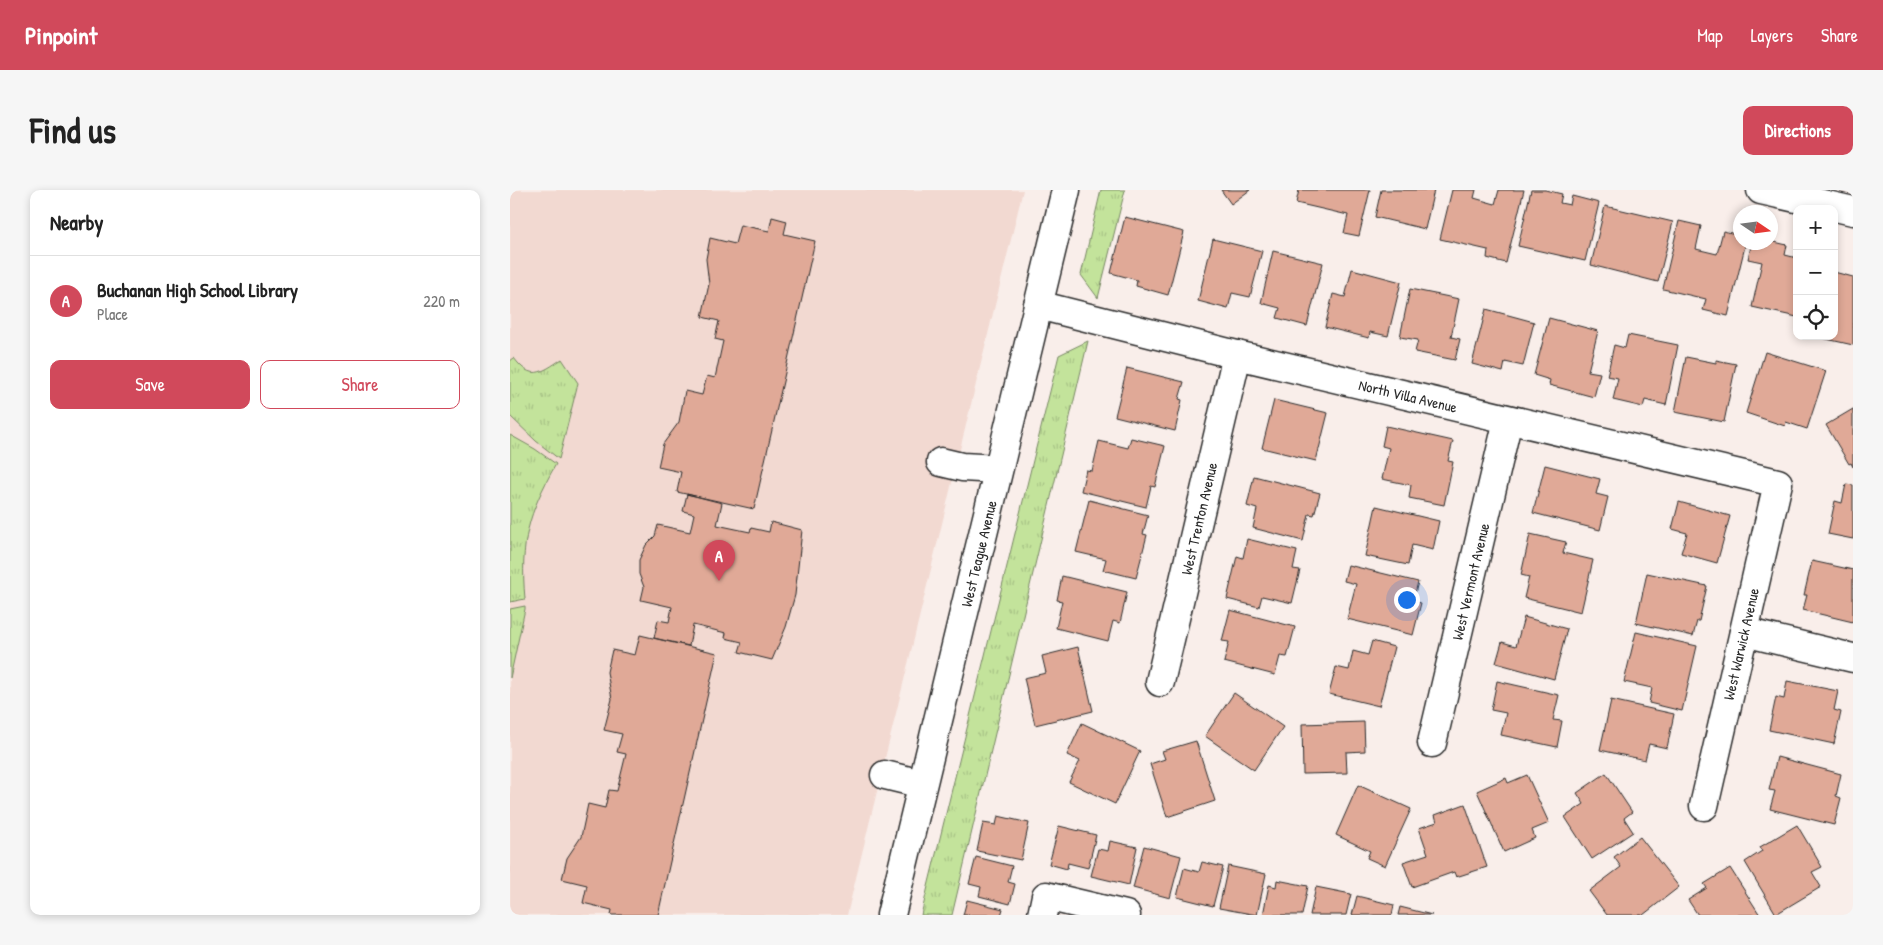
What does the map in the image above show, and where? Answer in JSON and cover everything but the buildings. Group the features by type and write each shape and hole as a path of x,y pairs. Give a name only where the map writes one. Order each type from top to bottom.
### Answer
{"street":[{"name":"West Teague Avenue","path":"891,915 1066,190"},
{"path":"1762,190 1853,211"},
{"name":"North Villa Avenue","path":"1038,304 1237,355 1778,483"},
{"name":"West Trenton Avenue","path":"1160,682 1237,355"},
{"name":"West Vermont Avenue","path":"1432,743 1508,420"},
{"path":"941,462 962,467 998,469"},
{"name":"West Warwick Avenue","path":"1704,806 1778,483"},
{"path":"1744,632 1853,658"},
{"path":"885,775 922,784"},
{"path":"1044,906 1126,915"}],"shaded area":[{"path":"510,190 1023,190 847,915 510,915"}],"green space":[{"path":"1101,190 1125,190 1098,298 1081,275"},
{"path":"1088,341 952,915 921,915 1059,355"},
{"path":"514,358 526,370 531,372 542,371 562,359 578,383 559,459 536,441 510,416 510,361"},
{"path":"510,435 556,464 539,498 528,529 524,561 525,599 510,602"},
{"path":"525,606 525,609 510,678 510,609"}],"place":[{"name":"Buchanan High School Library","path":"719,581"}]}
